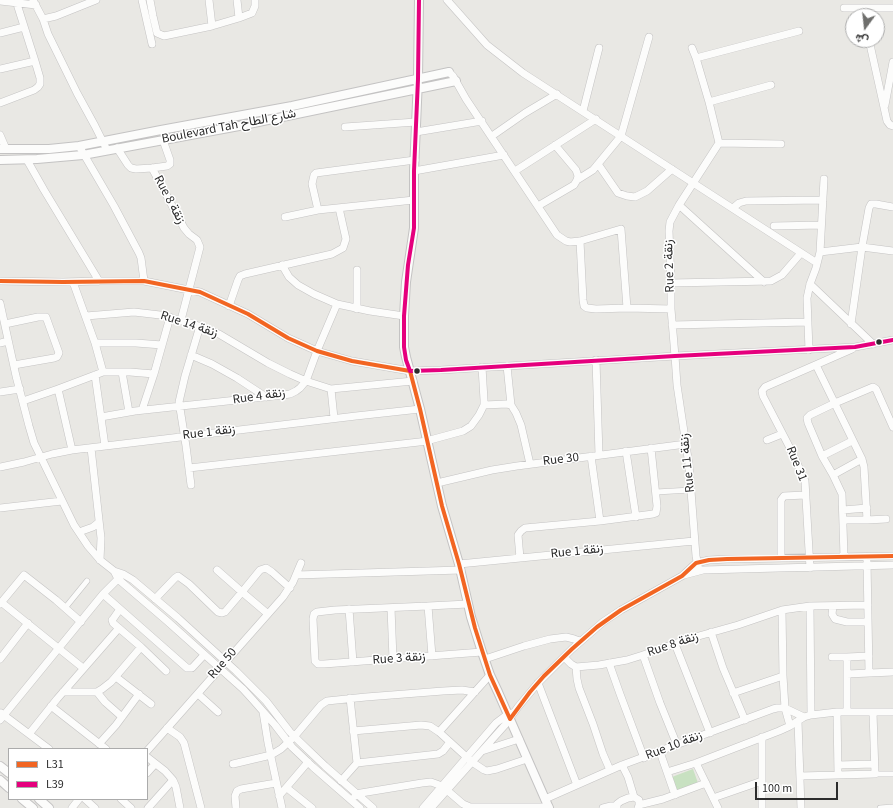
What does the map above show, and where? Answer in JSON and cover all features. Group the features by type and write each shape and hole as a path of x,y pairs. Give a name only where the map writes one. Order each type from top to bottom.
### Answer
{"street":[{"path":"43,19 56,16 96,0"},
{"path":"142,0 152,44"},
{"path":"150,0 152,16 157,33 164,36 212,26 252,13 256,6 255,0"},
{"path":"209,0 212,26"},
{"path":"237,0 239,18"},
{"path":"350,800 357,794 428,782 444,788 463,804 470,807 549,808 527,759 511,715 490,675 483,656 468,604 460,567 442,506 429,440 406,360 404,347 404,316 408,265 413,237 419,0"},
{"path":"447,0 490,48 556,94 817,263"},
{"path":"0,1 17,4 34,3 43,19 48,34 107,150"},
{"path":"0,103 34,90 39,86 40,82 35,60 17,4"},
{"path":"0,33 24,27"},
{"path":"696,58 799,31"},
{"path":"538,206 574,185 577,180 593,170 621,136 649,37"},
{"path":"583,111 599,48"},
{"path":"692,48 709,102 719,143 781,144"},
{"path":"871,48 887,121 893,126"},
{"path":"0,69 35,60"},
{"path":"884,109 893,62"},
{"path":"449,72 557,235 570,242 580,241 622,229 627,308"},
{"name":"Boulevard Tah شارع الطاح","path":"3,149 49,149 103,142 292,106 449,72"},
{"name":"Boulevard Tah شارع الطاح","path":"0,160 27,160 83,155 239,126 456,81"},
{"path":"709,102 771,85"},
{"path":"492,136 556,94"},
{"path":"515,171 596,119"},
{"path":"416,132 482,121"},
{"path":"345,127 416,122"},
{"path":"0,135 3,149"},
{"name":"Rue 8 زنقة","path":"117,148 130,168 136,169 167,166 170,164 169,156 163,140"},
{"name":"Rue 2 زنقة","path":"674,356 671,309 672,283 669,232 670,222 679,205 719,143"},
{"path":"555,145 576,170 578,176 577,180"},
{"path":"79,146 139,253 144,281"},
{"path":"414,171 504,155"},
{"path":"27,160 99,281"},
{"path":"318,210 312,184 316,173 415,160"},
{"path":"598,164 618,193 636,197 647,191 672,169"},
{"name":"Rue 8 زنقة","path":"152,168 184,228 200,244 200,249 181,320"},
{"path":"809,350 807,298 820,252 824,179"},
{"path":"285,217 318,210 414,200"},
{"path":"733,208 739,203 746,201 822,200"},
{"path":"851,324 868,208 871,204 893,207"},
{"path":"679,205 764,282"},
{"path":"229,306 240,276 251,272 332,254 343,248 346,239 339,208"},
{"path":"774,226 822,225"},
{"path":"580,241 584,306 591,309 671,309"},
{"path":"820,252 862,247 893,251"},
{"path":"672,283 771,281 782,275 801,252"},
{"path":"282,265 289,277 298,285 337,304 357,309 404,316"},
{"path":"357,270 357,309"},
{"path":"0,281 144,281 200,292 248,314 288,338 317,351 352,361 410,371 482,368 596,360 809,350 855,347 893,340"},
{"path":"73,282 86,316 103,372"},
{"path":"810,284 873,344"},
{"path":"0,303 34,443 62,502 88,546 100,560 114,571 133,580 226,662 266,701 294,737 373,808"},
{"path":"337,304 306,381 331,389 413,381"},
{"name":"Rue 14 زنقة","path":"86,316 134,312 181,320 224,336 268,363 306,381"},
{"path":"5,324 38,317 46,317 59,353 57,357 54,358 14,365"},
{"path":"142,410 170,317"},
{"path":"672,325 808,322"},
{"path":"191,485 180,407 180,397 200,326"},
{"path":"0,343 8,341"},
{"path":"95,343 162,345"},
{"path":"855,347 816,365 852,441 862,458 864,467 867,520"},
{"path":"191,355 212,364 266,397"},
{"name":"Rue 11 زنقة","path":"674,356 691,490 696,562 699,571"},
{"path":"596,360 599,455"},
{"name":"Rue 31","path":"810,568 804,481 791,450 763,396 762,391 766,387 816,365"},
{"path":"507,366 511,405 521,425 530,464"},
{"path":"189,468 429,440 460,432 469,428 479,415 484,405 482,368"},
{"path":"23,401 103,372 154,374"},
{"path":"122,372 129,412"},
{"path":"95,375 105,446"},
{"name":"Rue 4 زنقة","path":"101,417 142,410 290,394 300,388 306,381"},
{"path":"844,557 842,494 833,474 822,456 807,418 810,415 835,403 874,387 893,427"},
{"path":"0,392 20,389"},
{"path":"58,389 72,450"},
{"path":"331,389 334,418"},
{"path":"484,405 511,405"},
{"name":"Rue 1 زنقة","path":"0,467 72,450 420,409"},
{"path":"767,440 782,434"},
{"path":"822,456 852,441"},
{"name":"Rue 30","path":"437,483 492,470 530,464 686,444"},
{"path":"91,448 101,544 100,560"},
{"path":"520,558 518,535 522,529 636,517 657,512 658,508 651,448"},
{"path":"626,451 636,517"},
{"path":"591,456 600,521"},
{"path":"833,474 862,458"},
{"path":"656,492 691,490"},
{"path":"781,558 781,500 784,496 805,495"},
{"path":"0,508 62,502"},
{"path":"843,510 867,508"},
{"path":"843,520 886,519"},
{"path":"79,532 93,527 99,522"},
{"name":"Rue 1 زنقة","path":"460,567 520,558 694,541"},
{"path":"867,556 869,673"},
{"path":"682,576 696,562 709,560 893,556"},
{"name":"Rue 50","path":"148,750 277,604 290,588 301,562"},
{"path":"481,751 538,683 580,641 613,616 682,576 699,571 893,564"},
{"path":"296,575 460,567"},
{"path":"155,599 177,577 182,578 221,614 225,612 260,570 266,568 290,588"},
{"path":"217,570 268,614"},
{"path":"114,571 118,579 220,668 254,700 288,743 360,808"},
{"path":"48,748 30,734 1,716 103,594 123,574"},
{"path":"81,622 66,608 24,575 1,603 84,668"},
{"path":"66,608 87,581"},
{"path":"103,594 187,668 192,668 204,655"},
{"path":"354,662 349,609 468,604"},
{"name":"Rue 8 زنقة","path":"576,667 594,666 643,655 782,610 810,606 868,605"},
{"path":"428,606 432,656"},
{"path":"801,808 800,776 805,718 810,606"},
{"path":"833,606 832,614 835,619 847,622 868,622"},
{"path":"391,608 393,659"},
{"path":"120,609 112,620 113,623 166,671"},
{"name":"Rue 3 زنقة","path":"349,609 317,612 314,614 314,652 316,663 324,664 432,656 483,656 550,639 566,637 580,641"},
{"path":"782,610 785,708 790,726"},
{"path":"0,660 28,624"},
{"path":"30,734 51,706 119,628"},
{"path":"711,632 723,668 745,720"},
{"path":"675,644 710,732"},
{"path":"63,692 97,692 116,677 141,647"},
{"path":"643,655 677,745"},
{"path":"847,656 847,712"},
{"path":"832,657 869,656"},
{"path":"564,657 576,667 577,679 581,693 610,770"},
{"path":"609,663 644,758"},
{"path":"847,674 893,672"},
{"path":"439,732 490,675"},
{"path":"733,693 783,676"},
{"path":"116,677 151,704"},
{"path":"538,683 577,785"},
{"path":"233,764 271,755 281,750 324,702 329,700 462,690 475,692"},
{"path":"97,692 104,702 122,716"},
{"path":"99,744 109,734 140,694"},
{"path":"198,694 218,712"},
{"path":"350,698 357,763"},
{"path":"51,706 105,748"},
{"path":"785,708 805,718"},
{"name":"Rue 10 زنقة","path":"545,798 610,770 710,732 773,709 785,708"},
{"path":"263,711 282,808"},
{"path":"837,712 838,775"},
{"path":"667,772 762,737 790,726 805,718 837,712 893,712"},
{"path":"873,712 875,774"},
{"path":"422,808 444,788 469,759 496,723 511,715"},
{"path":"353,730 427,725 439,732 469,759 484,770 488,771 527,759"},
{"path":"167,728 180,737 184,742 201,808"},
{"path":"762,737 762,808"},
{"path":"469,759 481,751 519,739"},
{"path":"341,780 357,763 437,754 441,752 450,742"},
{"path":"660,752 674,795"},
{"path":"148,758 173,780 176,787 180,808"},
{"path":"279,796 308,762"},
{"path":"696,762 718,808"},
{"path":"148,772 155,764"},
{"path":"838,765 874,764"},
{"path":"0,766 8,773"},
{"path":"622,766 628,777 634,797 639,800 639,807 706,783"},
{"path":"800,776 893,774"},
{"path":"0,780 8,787"},
{"path":"148,808 173,780"},
{"path":"713,798 762,781"},
{"path":"236,808 235,796 237,791 276,783"},
{"path":"287,788 312,808"},
{"path":"431,808 444,788"},
{"path":"604,808 611,806 617,807 618,802 634,797"},
{"path":"23,800 33,808"},
{"path":"40,800 49,808"},
{"path":"72,808 78,800"},
{"path":"86,800 95,808"},
{"path":"122,800 131,808"},
{"path":"880,808 893,807"}],"green space":[{"path":"693,769 698,783 677,790 672,777"}],"transit line":[{"name":"L39","path":"410,371 406,360 404,347 404,316 408,265 414,228 414,171 418,79 419,0"},
{"name":"L31","path":"0,281 144,281 200,292 248,314 288,338 317,351 352,361 410,371"},
{"name":"L39","path":"410,371 855,347 893,340"},
{"name":"L31","path":"410,371 442,506 459,564 475,628 490,675 510,719"},
{"name":"L31","path":"510,719 544,676 597,627 621,610 682,576 696,563 709,560 727,559 893,556"}]}
